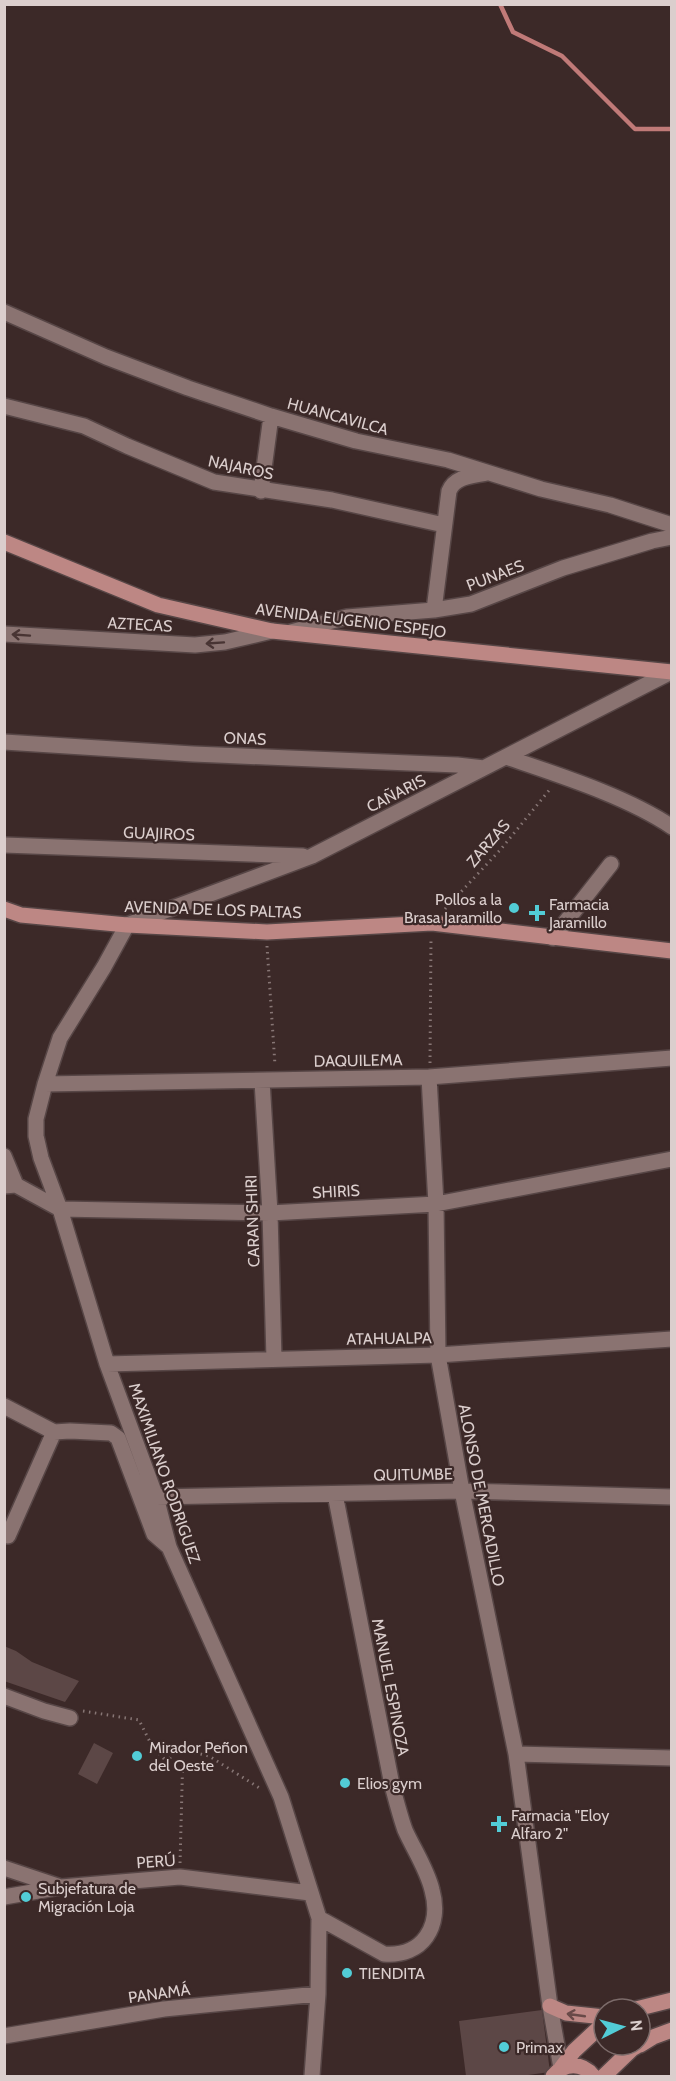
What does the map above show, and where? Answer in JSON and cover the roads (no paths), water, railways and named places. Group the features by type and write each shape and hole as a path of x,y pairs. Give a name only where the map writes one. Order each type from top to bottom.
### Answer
{"main road":[{"name":"AVENIDA EUGENIO ESPEJO","path":"4,542 158,605 272,631 671,672"},
{"name":"AVENIDA DE LOS PALTAS","path":"4,909 21,915 127,925 267,932 432,923 672,951"},
{"path":"652,2005 672,2000"},
{"path":"550,2006 566,2013 592,2016"},
{"path":"652,2038 672,2030"},
{"path":"557,2072 592,2034"},
{"path":"604,2076 624,2057"},
{"path":"557,2072 571,2065 582,2067 593,2076"}],"street":[{"name":"HUANCAVILCA","path":"4,312 106,357 271,416 356,441 448,460 541,489 610,505 672,525"},
{"name":"NAJAROS","path":"4,406 84,426 162,462 214,482 332,500 444,525"},
{"path":"261,490 271,416"},
{"path":"434,610 449,491 452,485 461,478 489,472"},
{"name":"PUNAES","path":"291,632 347,617 434,610 471,604 563,568 672,537"},
{"name":"AZTECAS","path":"4,634 195,645 225,642 272,631"},
{"name":"CAÑARIS","path":"127,925 312,856 671,672"},
{"name":"ONAS","path":"4,742 484,768"},
{"path":"506,757 561,776 652,814 672,827"},
{"name":"GUAJIROS","path":"4,845 312,856"},
{"path":"553,938 611,864"},
{"name":"MAXIMILIANO RODRIGUEZ","path":"127,925 60,1038 36,1119 36,1136 107,1364 156,1497 169,1547 282,1797 319,1918 318,1994 312,2076"},
{"name":"DAQUILEMA","path":"45,1084 429,1077 672,1058"},
{"name":"ALONSO DE MERCADILLO","path":"429,1077 436,1204 438,1355 462,1491 516,1754 557,2072"},
{"name":"CARAN SHIRI","path":"269,1080 274,1359"},
{"path":"4,1156 10,1186"},
{"name":"SHIRIS","path":"10,1186 60,1209 270,1213 436,1204 672,1159"},
{"name":"ATAHUALPA","path":"107,1364 438,1355 672,1339"},
{"path":"4,1406 54,1432 111,1433 118,1438 154,1534 169,1547"},
{"path":"6,1535 54,1432"},
{"name":"QUITUMBE","path":"156,1497 462,1491 672,1497"},
{"name":"MANUEL ESPINOZA","path":"319,1918 384,1954 396,1955 410,1952 425,1940 433,1924 435,1907 432,1889 405,1828 392,1785 335,1494"},
{"path":"4,1696 70,1718"},
{"path":"516,1754 672,1758"},
{"path":"4,1868 61,1887"},
{"name":"PERÚ","path":"4,1897 61,1887 180,1877 310,1893"},
{"name":"PANAMÁ","path":"4,2036 165,2009 318,1994"}],"waterway":[{"path":"500,4 513,32 562,56 635,129 672,129"}],"place":[{"name":"Pollos a la Brasa Jaramillo","path":"514,908"},
{"name":"Farmacia Jaramillo","path":"537,913"},
{"name":"Mirador Peñon del Oeste","path":"137,1756"},
{"name":"Elios gym","path":"345,1783"},
{"name":"Farmacia \"Eloy Alfaro 2\"","path":"499,1824"},
{"name":"Subjefatura de Migración Loja","path":"26,1897"},
{"name":"TIENDITA","path":"347,1973"},
{"name":"Primax","path":"504,2047"}]}
